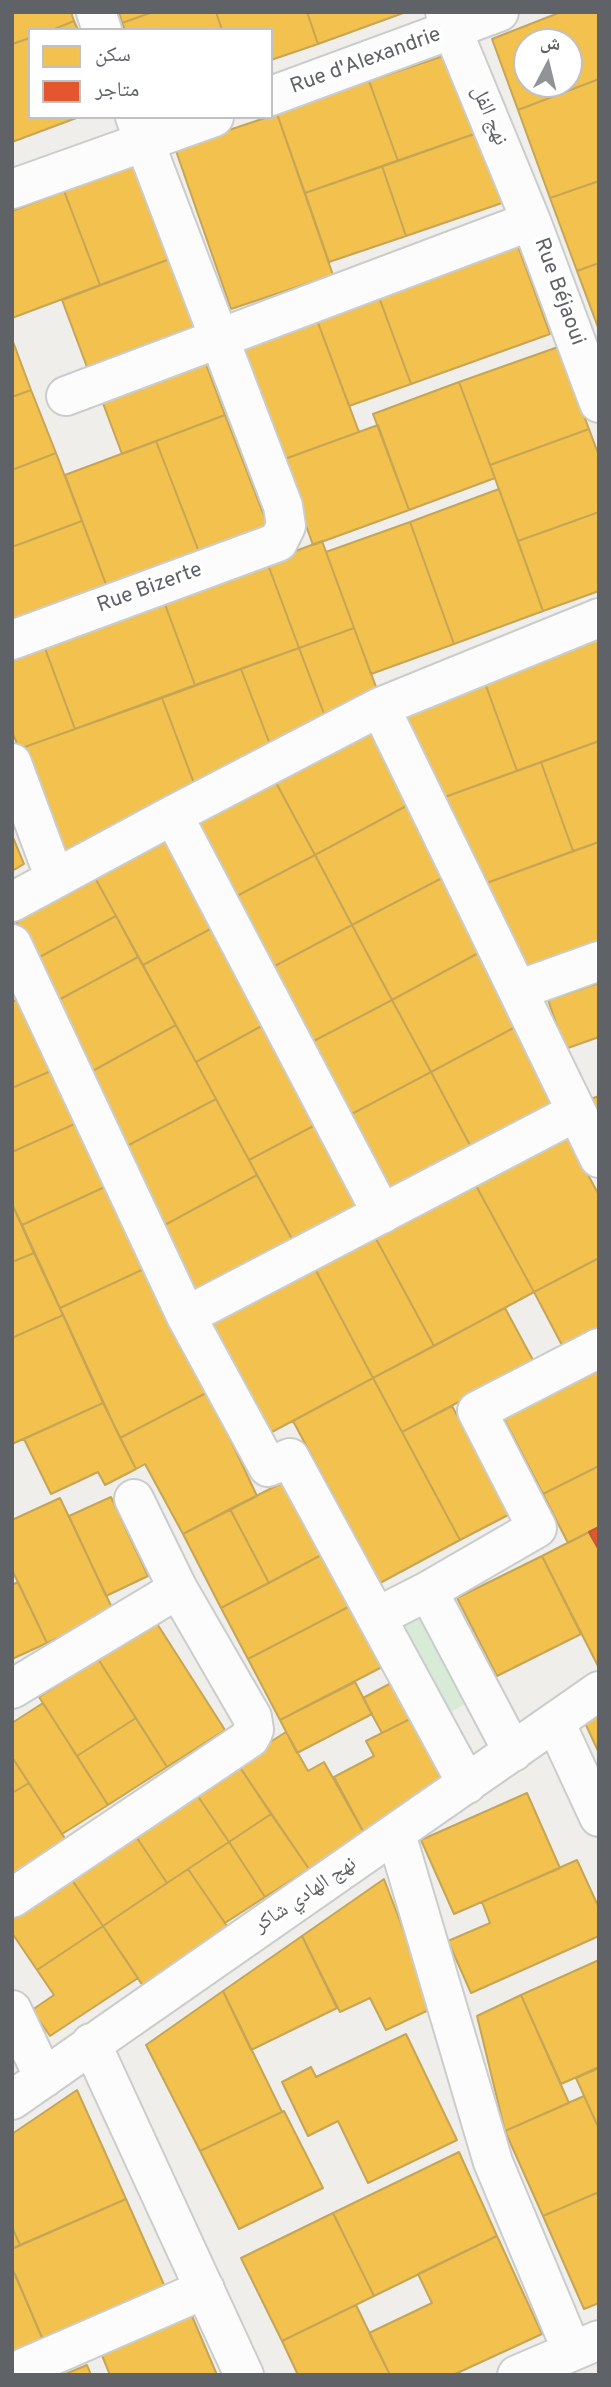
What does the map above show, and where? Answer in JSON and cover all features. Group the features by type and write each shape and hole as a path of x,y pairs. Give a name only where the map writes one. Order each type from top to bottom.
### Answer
{"street":[{"name":"Rue d'Alexandrie","path":"273,95 448,22 499,12"},
{"name":"نهج الفل","path":"448,22 531,220"},
{"path":"12,188 140,130 203,119"},
{"path":"140,130 218,338"},
{"path":"66,396 531,220"},
{"name":"Rue Béjaoui","path":"531,220 599,403"},
{"name":"Rue Bizerte","path":"12,640 278,542 284,534 287,520 283,506 218,338"},
{"path":"12,902 380,707 599,618"},
{"path":"380,707 599,1158"},
{"path":"12,763 55,879"},
{"path":"173,815 382,1214"},
{"path":"12,944 186,1316 268,1467 290,1458 467,1784"},
{"path":"518,989 599,961"},
{"path":"186,1316 576,1112"},
{"path":"377,1617 537,1528 477,1412 599,1348"},
{"path":"12,1898 250,1738 253,1732 252,1717 178,1588 134,1499"},
{"path":"12,1689 178,1588"},
{"path":"428,1591 513,1752"},
{"name":"نهج الهادي شاكر","path":"12,2100 599,1691"},
{"path":"555,1722 599,1817"},
{"path":"396,1834 494,2162 585,2345 517,2375"},
{"path":"12,2010 44,2078"},
{"path":"91,2043 244,2375"},
{"path":"12,2373 205,2289"}],"green space":[{"path":"416,1608 465,1704 445,1715 395,1619"}],"building: سكن":[{"path":"12,12 71,12 74,21 57,28 28,28 28,39 12,44"},
{"path":"119,12 153,12 122,23"},
{"path":"153,12 216,12 221,28 124,28 122,23"},
{"path":"216,12 307,12 318,44 273,59 273,28 221,28"},
{"path":"307,12 406,12 318,44"},
{"path":"561,12 599,12 599,79 583,85 583,28 520,28"},
{"path":"74,21 77,28 57,28"},
{"path":"513,31 513,96 492,39"},
{"path":"28,39 28,119 74,119 12,142 12,44"},
{"path":"449,54 477,133 398,161 369,81"},
{"path":"599,79 599,181 550,198 518,110 549,98 583,98 583,85"},
{"path":"369,81 398,161 305,193 277,114"},
{"path":"514,98 549,98 518,110"},
{"path":"277,114 333,275 231,309 175,148 262,119 273,119 273,115"},
{"path":"477,133 502,203 406,236 382,166"},
{"path":"140,163 175,257 100,285 64,191"},
{"path":"382,166 406,236 329,262 305,193"},
{"path":"599,181 599,263 577,271 550,198"},
{"path":"64,191 100,285 12,318 12,211"},
{"path":"518,246 550,334 411,384 379,297"},
{"path":"175,257 201,324 87,367 62,300"},
{"path":"599,263 599,330 577,271"},
{"path":"379,297 411,384 349,406 317,320"},
{"path":"317,320 359,432 282,460 240,347"},
{"path":"12,339 31,390 12,397"},
{"path":"558,347 589,429 490,465 459,382"},
{"path":"204,359 225,415 122,454 101,398"},
{"path":"459,382 495,478 409,510 373,414"},
{"path":"31,390 56,453 12,470 12,397"},
{"path":"225,415 268,526 199,552 156,441"},
{"path":"378,425 409,510 313,545 282,460"},
{"path":"589,429 599,456 599,512 518,541 490,465"},
{"path":"156,441 199,552 107,587 65,475"},
{"path":"56,453 82,521 12,547 12,470"},
{"path":"499,489 543,611 454,644 410,522"},
{"path":"599,512 599,591 543,611 518,541"},
{"path":"82,521 107,587 12,622 12,547"},
{"path":"410,522 454,644 371,674 326,552"},
{"path":"322,541 354,628 299,648 267,562"},
{"path":"267,562 299,648 195,685 163,599"},
{"path":"163,599 195,685 75,729 43,643"},
{"path":"354,628 378,692 326,719 299,648"},
{"path":"599,638 599,741 517,771 485,683"},
{"path":"43,643 75,729 19,749 12,731 12,654"},
{"path":"299,648 326,719 271,747 241,669"},
{"path":"241,669 271,747 195,786 162,698"},
{"path":"485,683 517,771 442,798 400,716"},
{"path":"162,698 195,786 58,855 19,749"},
{"path":"369,728 408,805 315,855 274,779"},
{"path":"599,741 599,842 573,851 541,762"},
{"path":"541,762 573,851 484,884 442,798"},
{"path":"274,779 315,855 233,898 194,821"},
{"path":"408,805 444,877 352,925 315,855"},
{"path":"12,835 24,864 12,871"},
{"path":"169,835 216,926 143,965 94,876"},
{"path":"599,842 599,949 530,974 484,884"},
{"path":"315,855 352,925 271,968 233,898"},
{"path":"94,876 116,916 34,960 15,919"},
{"path":"444,877 482,951 392,1000 352,925"},
{"path":"116,916 138,957 55,1002 34,960"},
{"path":"352,925 392,1000 310,1043 271,968"},
{"path":"216,926 267,1023 196,1062 143,965"},
{"path":"482,951 519,1025 431,1072 392,1000"},
{"path":"138,957 176,1025 89,1073 55,1002"},
{"path":"599,983 599,1037 565,1049 548,1000"},
{"path":"20,998 53,1070 12,1088 12,1002"},
{"path":"392,1000 431,1072 348,1116 310,1043"},
{"path":"267,1023 319,1123 249,1160 196,1062"},
{"path":"176,1025 216,1099 125,1147 89,1073"},
{"path":"519,1025 559,1104 472,1149 431,1072"},
{"path":"53,1070 79,1122 12,1152 12,1088"},
{"path":"431,1072 472,1149 388,1192 348,1116"},
{"path":"599,1096 599,1122 588,1100"},
{"path":"216,1099 257,1175 163,1226 125,1147"},
{"path":"79,1122 109,1185 22,1225 12,1204 12,1152"},
{"path":"319,1123 361,1203 292,1239 249,1160"},
{"path":"565,1133 599,1195 599,1258 534,1292 474,1182"},
{"path":"257,1175 292,1239 194,1290 163,1226"},
{"path":"474,1182 534,1292 434,1346 374,1235"},
{"path":"109,1185 148,1267 60,1308 22,1225"},
{"path":"12,1204 34,1253 12,1262"},
{"path":"374,1235 434,1346 373,1378 314,1267"},
{"path":"34,1253 63,1315 12,1338 12,1262"},
{"path":"599,1258 599,1328 563,1347 534,1292"},
{"path":"148,1267 208,1392 120,1438 60,1308"},
{"path":"314,1267 373,1378 270,1433 210,1323"},
{"path":"505,1308 534,1362 402,1432 373,1378"},
{"path":"63,1315 103,1403 12,1444 12,1338"},
{"path":"599,1367 599,1466 543,1494 502,1415"},
{"path":"373,1378 460,1540 380,1583 293,1421"},
{"path":"208,1392 257,1496 183,1534 145,1464 136,1469 120,1438"},
{"path":"103,1403 136,1469 105,1485 98,1472 51,1494 24,1439"},
{"path":"452,1406 510,1514 460,1540 402,1432"},
{"path":"599,1466 599,1527 568,1543 543,1494"},
{"path":"286,1481 325,1553 269,1583 230,1509"},
{"path":"111,1497 148,1576 106,1596 69,1516"},
{"path":"60,1498 114,1612 47,1643 12,1570 12,1520"},
{"path":"230,1509 269,1583 221,1608 183,1534"},
{"path":"589,1532 599,1550 599,1668 542,1556"},
{"path":"325,1553 352,1605 248,1659 221,1608"},
{"path":"542,1556 581,1634 497,1676 457,1598"},
{"path":"18,1582 47,1643 12,1659 12,1585"},
{"path":"352,1605 384,1666 280,1720 248,1659"},
{"path":"156,1622 225,1730 167,1767 98,1659"},
{"path":"98,1659 136,1718 77,1756 39,1697"},
{"path":"355,1682 372,1714 297,1753 280,1720"},
{"path":"393,1682 412,1718 382,1733 363,1698"},
{"path":"43,1703 108,1805 62,1834 12,1757 12,1723"},
{"path":"599,1716 599,1753 585,1723"},
{"path":"136,1718 167,1767 108,1805 77,1756"},
{"path":"412,1718 445,1780 364,1833 334,1777 374,1756 366,1741"},
{"path":"286,1732 308,1771 324,1762 364,1833 309,1869 237,1763"},
{"path":"12,1757 29,1783 12,1793"},
{"path":"237,1763 271,1814 229,1842 195,1792"},
{"path":"29,1783 66,1840 12,1874 12,1793"},
{"path":"195,1792 229,1842 167,1883 133,1832"},
{"path":"527,1793 560,1868 454,1914 421,1840"},
{"path":"271,1814 309,1869 265,1897 229,1842"},
{"path":"133,1832 167,1883 103,1926 68,1874"},
{"path":"229,1842 265,1897 225,1923 188,1869"},
{"path":"577,1860 599,1908 599,1936 471,1993 448,1941 490,1923 482,1902"},
{"path":"188,1869 229,1929 143,1986 103,1926"},
{"path":"68,1874 103,1926 37,1970 12,1933 12,1911"},
{"path":"384,1879 433,2008 386,2030 370,1998 340,2012 302,1936"},
{"path":"103,1926 138,1978 50,2036 32,2010 54,1995 37,1970"},
{"path":"302,1936 337,2008 251,2050 223,1991"},
{"path":"599,1960 599,2067 561,2084 521,1995"},
{"path":"223,1991 282,2112 200,2151 146,2045"},
{"path":"521,1995 569,2103 505,2131 477,2016"},
{"path":"406,2034 457,2140 368,2183 338,2121 308,2136 282,2082 311,2067 316,2077"},
{"path":"599,2068 599,2129 576,2078"},
{"path":"77,2090 126,2199 20,2245 12,2227 12,2134"},
{"path":"584,2096 599,2129 599,2192 543,2216 505,2131"},
{"path":"284,2111 323,2188 239,2229 200,2151"},
{"path":"459,2152 497,2236 374,2296 333,2213"},
{"path":"599,2192 599,2303 584,2309 543,2216"},
{"path":"126,2199 165,2287 43,2340 12,2268 12,2249"},
{"path":"333,2213 374,2296 282,2341 241,2258"},
{"path":"12,2227 20,2245 12,2249"},
{"path":"497,2236 542,2334 453,2375 390,2375 369,2333 432,2303 418,2274"},
{"path":"15,2274 43,2340 12,2353 12,2275"},
{"path":"356,2305 390,2375 298,2375 282,2341"},
{"path":"192,2316 217,2375 110,2375 101,2353"},
{"path":"87,2365 91,2375 63,2375"}],"building: متاجر":[{"path":"599,1527 599,1550 589,1532"}]}
